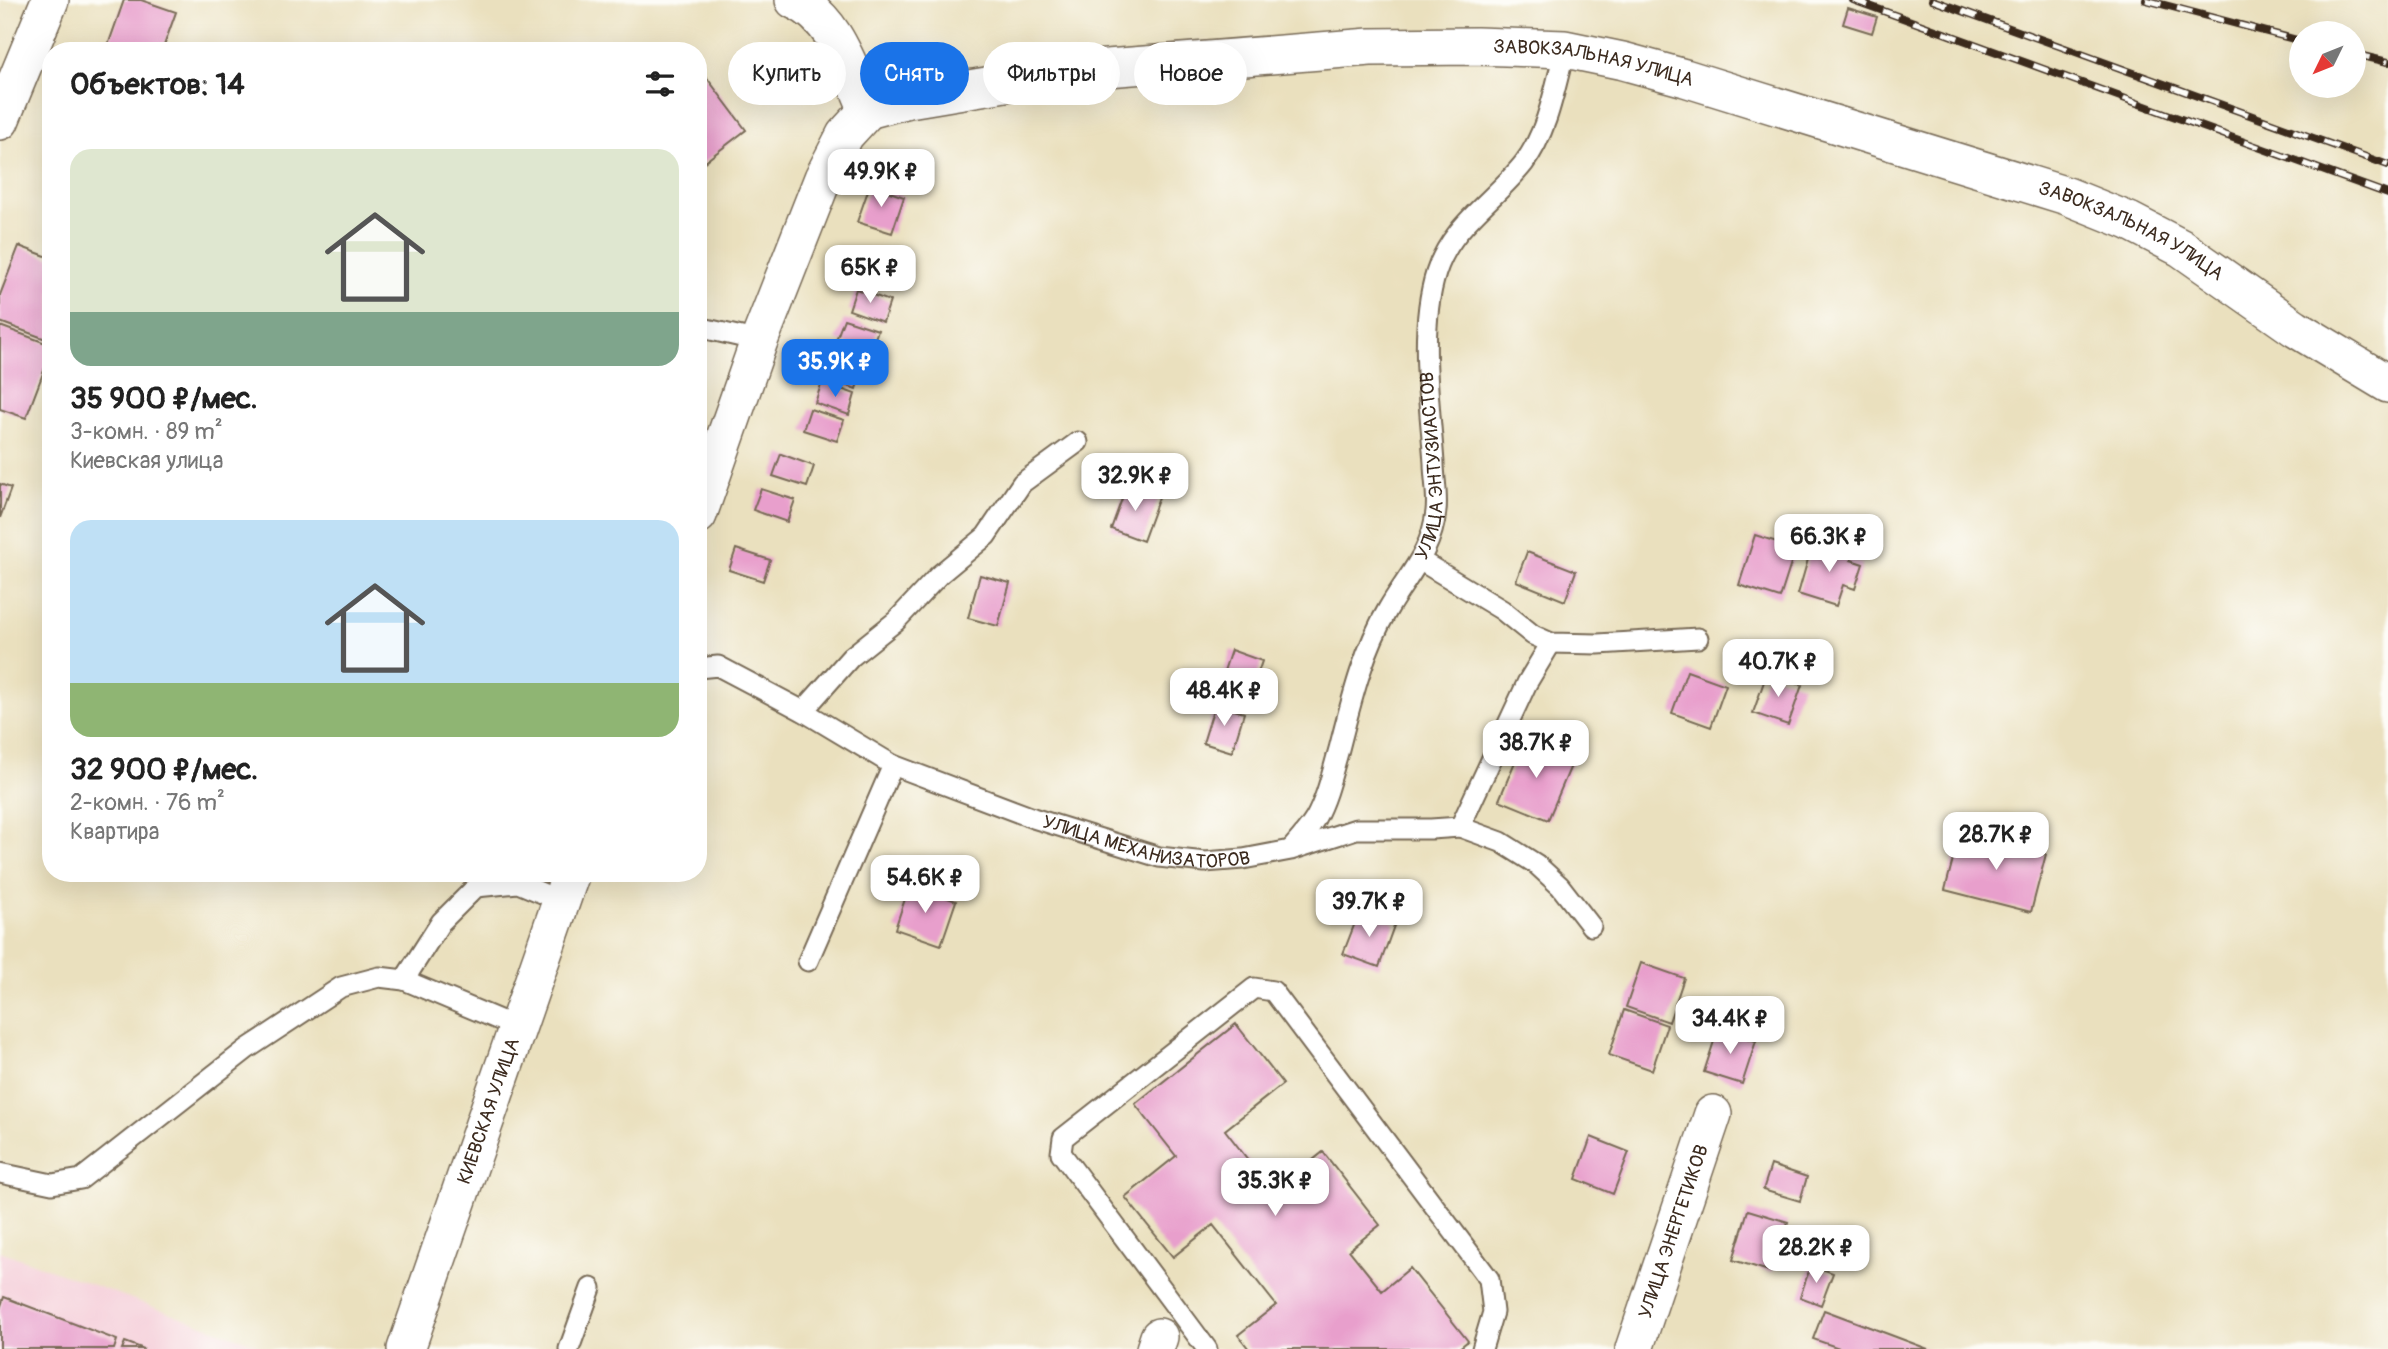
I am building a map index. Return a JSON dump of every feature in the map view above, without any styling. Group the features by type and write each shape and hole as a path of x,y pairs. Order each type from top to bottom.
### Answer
{"street":[{"path":"0,121 50,0"},
{"path":"707,489 759,341 823,178 845,135 868,110 830,28 804,4 794,0"},
{"name":"ЗАВОКЗАЛЬНАЯ УЛИЦА","path":"868,110 909,99 1082,70 1245,55 1370,47 1565,49 1685,78 2067,196 2129,221 2181,248 2295,328 2388,384"},
{"name":"КИЕВСКАЯ УЛИЦА","path":"407,1349 566,887"},
{"name":"УЛИЦА ЭНЕРГЕТИКОВ","path":"1634,1349 1713,1114"}],"lane":[{"name":"УЛИЦА ЭНТУЗИАСТОВ","path":"1291,850 1314,820 1327,792 1373,640 1388,609 1421,561 1436,510 1427,350 1429,306 1436,273 1448,245 1467,219 1525,162 1540,135 1549,110 1565,49"},
{"path":"707,329 759,341"},
{"path":"803,710 851,657 896,621 939,575 986,536 1022,484 1078,442"},
{"path":"1421,561 1502,610 1533,635 1551,643 1598,644 1698,638"},
{"path":"1460,827 1527,683 1551,643"},
{"name":"УЛИЦА МЕХАНИЗАТОРОВ","path":"707,667 718,666 803,710 893,765 1033,818 1159,857 1205,862 1243,859 1291,850 1356,829 1460,827 1501,842 1536,864 1560,886 1591,926"},
{"path":"808,961 893,765"},
{"path":"404,980 441,922 476,887 518,883 566,887"},
{"path":"0,1173 52,1184 81,1179 247,1049 341,986 379,977 404,980 516,1027"},
{"path":"1207,1349 1165,1333 1061,1153 1063,1138 1254,988 1273,991 1489,1279 1493,1312 1482,1349"},
{"path":"569,1349 591,1287"}],"shaded area":[{"path":"0,1251 269,1349 0,1349"}],"building":[{"path":"124,0 141,0 176,12 165,42 109,42"},
{"path":"1848,8 1877,17 1872,33 1843,24"},
{"path":"707,78 746,130 707,160"},
{"path":"870,185 904,197 892,233 857,222"},
{"path":"19,246 42,255 42,338 0,322 0,295"},
{"path":"856,289 890,301 883,322 849,310"},
{"path":"844,319 878,330 870,352 836,340"},
{"path":"0,326 42,342 42,376 26,418 0,409"},
{"path":"829,355 863,367 856,389 822,377"},
{"path":"822,382 855,394 849,415 815,403"},
{"path":"810,409 844,420 837,441 803,430"},
{"path":"781,454 814,466 807,487 773,476"},
{"path":"0,484 11,488 0,518"},
{"path":"1127,485 1159,497 1143,541 1111,529"},
{"path":"761,489 795,500 787,522 753,510"},
{"path":"1755,535 1796,548 1780,598 1739,585"},
{"path":"1813,542 1853,554 1851,560 1863,564 1855,589 1843,585 1836,606 1798,594"},
{"path":"736,549 770,560 763,581 729,570"},
{"path":"1527,552 1576,571 1565,601 1516,581"},
{"path":"980,575 1010,583 998,626 968,618"},
{"path":"1231,650 1262,661 1250,696 1219,686"},
{"path":"1687,671 1726,685 1711,727 1672,713"},
{"path":"1767,673 1802,685 1788,725 1753,713"},
{"path":"1215,704 1244,713 1232,752 1203,743"},
{"path":"1525,738 1573,761 1548,820 1499,800"},
{"path":"1960,832 2046,854 2031,912 1945,890"},
{"path":"910,884 956,901 941,945 895,929"},
{"path":"1360,910 1395,923 1379,967 1343,954"},
{"path":"1641,963 1684,978 1669,1022 1626,1007"},
{"path":"1624,1010 1667,1025 1652,1070 1609,1055"},
{"path":"1236,1024 1283,1084 1225,1130 1273,1192 1323,1152 1380,1225 1349,1250 1382,1291 1410,1268 1468,1341 1458,1349 1249,1349 1238,1335 1276,1305 1213,1225 1173,1257 1125,1197 1176,1156 1135,1104"},
{"path":"1718,1029 1756,1041 1742,1084 1704,1072"},
{"path":"1591,1137 1629,1152 1613,1194 1576,1179"},
{"path":"1771,1165 1807,1177 1800,1201 1763,1190"},
{"path":"1748,1210 1788,1222 1772,1272 1733,1260"},
{"path":"1811,1265 1833,1273 1821,1305 1800,1297"},
{"path":"4,1297 117,1340 114,1349 0,1349 0,1309"},
{"path":"1824,1310 1928,1349 1842,1349 1813,1339"},
{"path":"125,1342 144,1349 122,1349"}],"railway":[{"path":"1853,0 2388,194"},
{"path":"1932,0 2388,165"},
{"path":"2146,0 2289,38"},
{"path":"2366,57 2388,62"}]}
